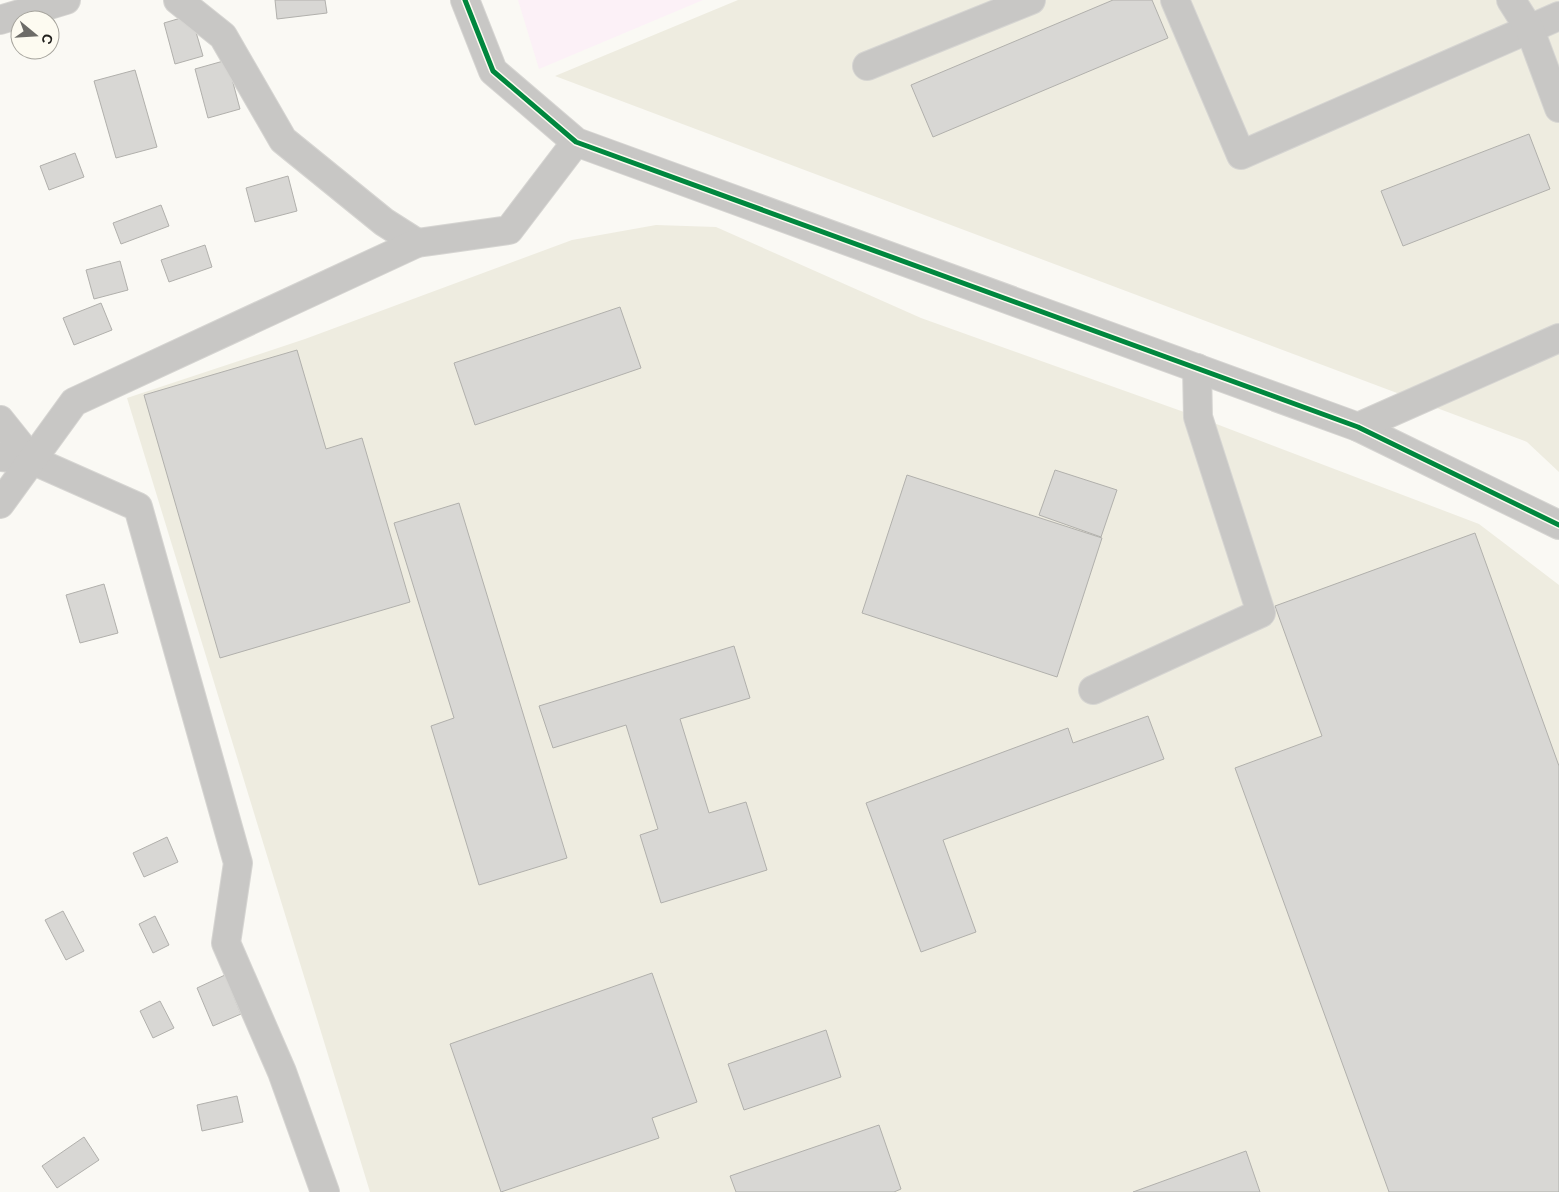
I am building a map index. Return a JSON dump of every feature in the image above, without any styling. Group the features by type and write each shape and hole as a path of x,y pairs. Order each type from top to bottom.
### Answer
{"street":[{"path":"0,20 66,0"},
{"path":"178,0 223,36 283,140 384,222 417,243"},
{"path":"465,0 493,71 576,142 1358,427 1559,525"},
{"path":"867,66 1031,0"},
{"path":"1175,0 1241,155 1559,16"},
{"path":"1511,0 1530,30 1559,108"},
{"path":"0,504 74,402 417,243 509,230 576,142"},
{"path":"1358,427 1559,338"},
{"path":"1093,690 1261,613 1198,416 1197,368"},
{"path":"0,420 32,460"},
{"path":"0,457 32,460 138,507 238,863 226,943 282,1072 325,1192"}],"shaded area":[{"path":"518,0 703,0 539,69"},
{"path":"738,0 1559,0 1559,472 1527,442 555,76"},
{"path":"656,225 716,227 921,318 1198,417 1479,524 1559,585 1559,1192 370,1192 127,398 305,339 572,240"}],"building":[{"path":"275,0 325,0 327,13 277,19"},
{"path":"1113,0 1152,0 1168,38 933,137 911,85"},
{"path":"191,15 203,56 175,64 164,23"},
{"path":"227,60 240,109 208,118 195,69"},
{"path":"135,70 157,147 116,158 94,81"},
{"path":"1529,134 1550,189 1403,246 1381,191"},
{"path":"75,153 84,177 49,190 40,166"},
{"path":"288,176 297,211 255,222 246,188"},
{"path":"161,205 169,226 121,244 113,223"},
{"path":"205,245 212,267 169,282 161,260"},
{"path":"120,261 128,290 94,299 86,270"},
{"path":"101,303 112,330 74,345 63,318"},
{"path":"620,307 641,368 475,425 454,363"},
{"path":"297,350 326,449 362,438 410,602 220,658 144,395"},
{"path":"1055,470 1117,490 1101,537 1039,515"},
{"path":"907,475 1102,538 1057,677 862,613"},
{"path":"459,503 567,858 479,885 431,726 454,718 394,523"},
{"path":"1475,533 1559,766 1559,1192 1389,1192 1235,768 1322,736 1275,606"},
{"path":"104,584 118,633 80,643 66,595"},
{"path":"734,646 750,698 680,719 709,813 746,802 767,870 661,903 640,835 658,829 626,725 553,748 539,706"},
{"path":"1148,716 1164,759 943,840 976,932 921,952 866,803 1068,728 1073,743"},
{"path":"167,837 178,862 144,877 133,853"},
{"path":"63,911 84,951 66,960 45,920"},
{"path":"155,916 169,945 153,953 139,924"},
{"path":"652,973 697,1102 652,1118 659,1138 501,1192 450,1044"},
{"path":"225,975 241,1014 213,1026 197,988"},
{"path":"160,1001 174,1028 153,1038 140,1011"},
{"path":"826,1030 841,1077 744,1110 728,1064"},
{"path":"237,1096 243,1122 202,1131 197,1105"},
{"path":"879,1125 901,1189 894,1192 736,1192 730,1176"},
{"path":"84,1137 99,1160 57,1188 42,1166"},
{"path":"1246,1151 1260,1192 1133,1192"}],"cycle path":[{"path":"465,0 493,71 576,142 1358,427 1559,525"}]}
